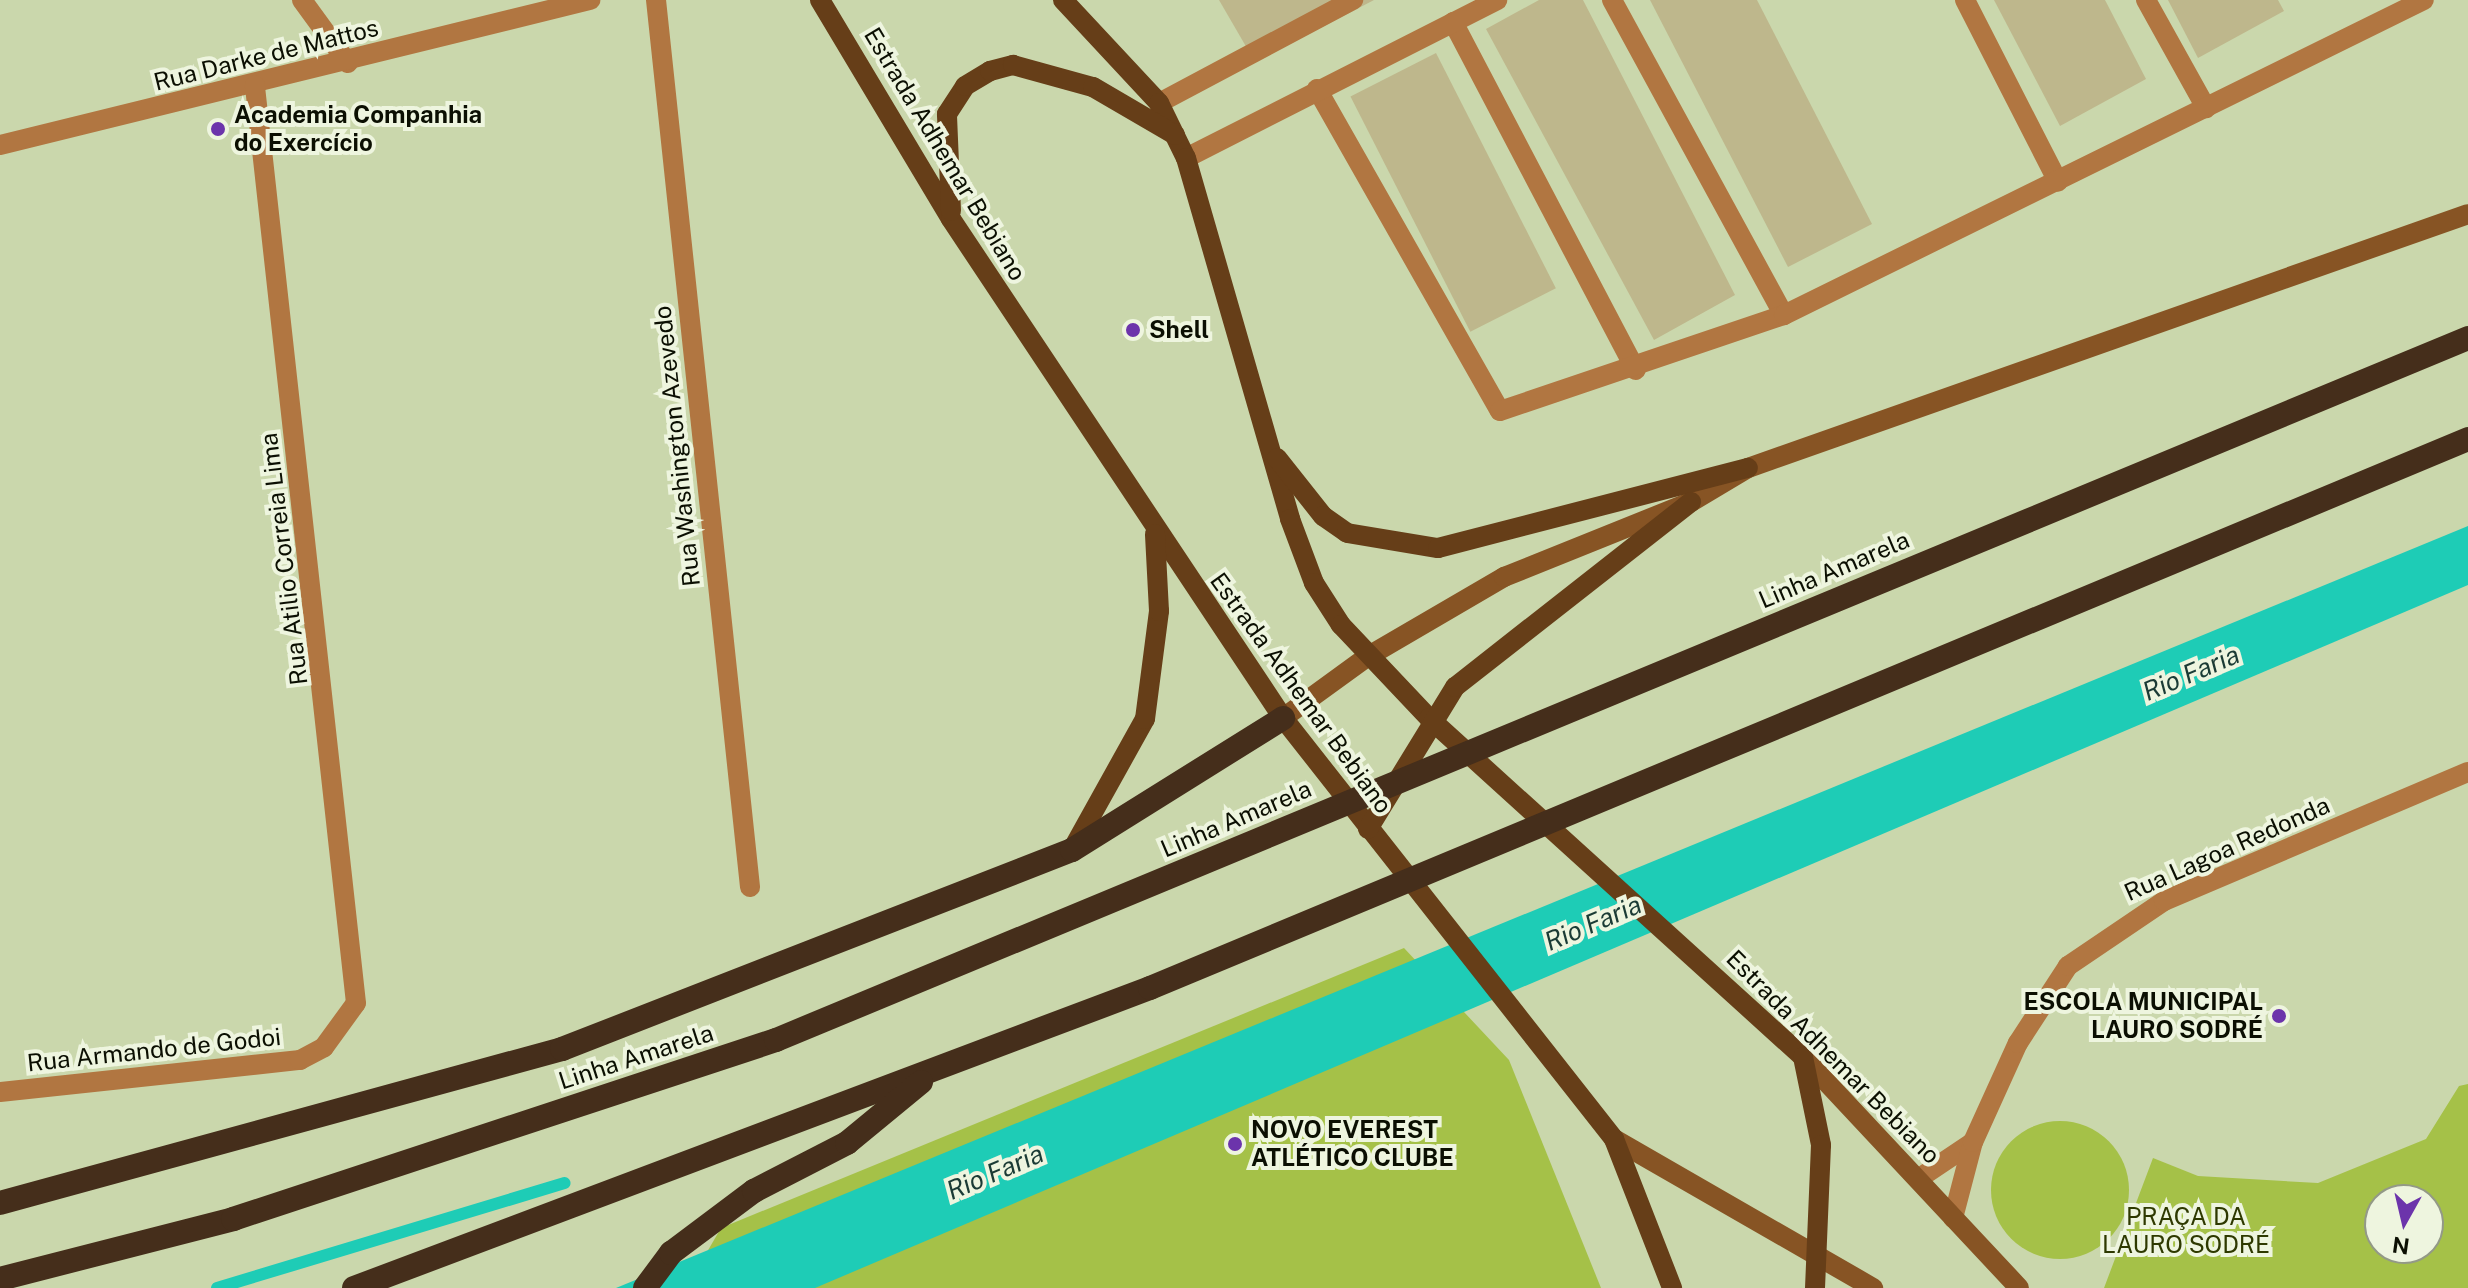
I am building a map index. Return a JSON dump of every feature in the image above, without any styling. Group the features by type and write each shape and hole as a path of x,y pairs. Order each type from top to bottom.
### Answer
{"highway":[{"name":"Linha Amarela","path":"0,1279 233,1219 776,1040 2468,338"},
{"path":"354,1288 1150,988 2468,439"},
{"path":"0,1203 562,1049 1072,850 1283,718"},
{"path":"645,1288 671,1253 754,1191 847,1143 938,1068"}],"main road":[{"name":"Estrada Adhemar Bebiano","path":"820,0 951,219 1155,534 1283,718 1614,1139 1873,1288"},
{"name":"Estrada Adhemar Bebiano","path":"1063,0 1159,103 1186,158 1314,583 1367,657 1429,718 1588,857 1803,1057 2019,1288"},
{"path":"951,219 947,114 965,86 990,71 1013,65 1093,87 1175,135"},
{"path":"1272,450 1323,516 1347,533 1438,548 1748,468 2468,214"},
{"path":"1368,829 1429,718 1481,661 1691,502 1748,468"},
{"path":"1283,718 1367,657 1504,577 1691,502"},
{"path":"1072,850 1145,719 1159,611 1155,534"},
{"path":"1803,1057 1821,1145 1815,1288"},
{"path":"1614,1139 1672,1288"}],"street":[{"path":"302,0 348,63"},
{"name":"Rua Darke de Mattos","path":"0,145 255,86 590,0"},
{"name":"Rua Washington Azevedo","path":"656,0 750,887"},
{"path":"1159,103 1353,0"},
{"path":"1186,158 1497,0"},
{"path":"1612,0 1784,315"},
{"path":"1965,0 2058,182"},
{"path":"2146,0 2206,108"},
{"path":"1317,89 1500,411 1636,370 1784,315 2424,0"},
{"path":"1453,22 1636,370"},
{"name":"Rua Atilio Correia Lima","path":"255,86 360,985 347,1023"},
{"name":"Rua Lagoa Redonda","path":"1953,1218 1973,1142 2038,1003 2068,966 2109,933 2164,901 2468,772"},
{"name":"Rua Armando de Godoi","path":"0,1092 263,1069 300,1060 347,1023"},
{"path":"1918,1179 1973,1142"}],"green space":[{"name":"NOVO EVEREST ATLÉTICO CLUBE","path":"1404,948 1509,1060 1601,1288 686,1288 721,1228"},
{"name":"PRAÇA DA LAURO SODRÉ","path":"2468,1084 2468,1288 2104,1288 2153,1158 2198,1176 2318,1183 2426,1139 2459,1086"},
{"path":"2060,1121 2087,1126 2109,1141 2124,1163 2129,1190 2124,1217 2109,1239 2087,1254 2060,1259 2033,1254 2011,1239 1996,1217 1991,1190 1996,1163 2011,1141 2033,1126"}],"water":[{"name":"Rio Faria","path":"2468,526 2468,585 815,1288 616,1288"}],"building":[{"path":"1219,0 1374,0 1255,62"},
{"path":"1539,0 1583,0 1735,295 1654,340 1486,29"},
{"path":"1650,0 1757,0 1872,224 1788,267"},
{"path":"1994,0 2105,0 2146,79 2060,126"},
{"path":"2168,0 2278,0 2284,11 2198,58"},
{"path":"1436,53 1556,288 1470,332 1350,97"}],"waterway":[{"path":"217,1288 564,1183"}],"place":[{"name":"Academia Companhia do Exercício","path":"218,129"},
{"name":"Shell","path":"1133,330"},
{"name":"ESCOLA MUNICIPAL LAURO SODRÉ","path":"2279,1016"},
{"name":"NOVO EVEREST ATLÉTICO CLUBE","path":"1235,1144"}]}
